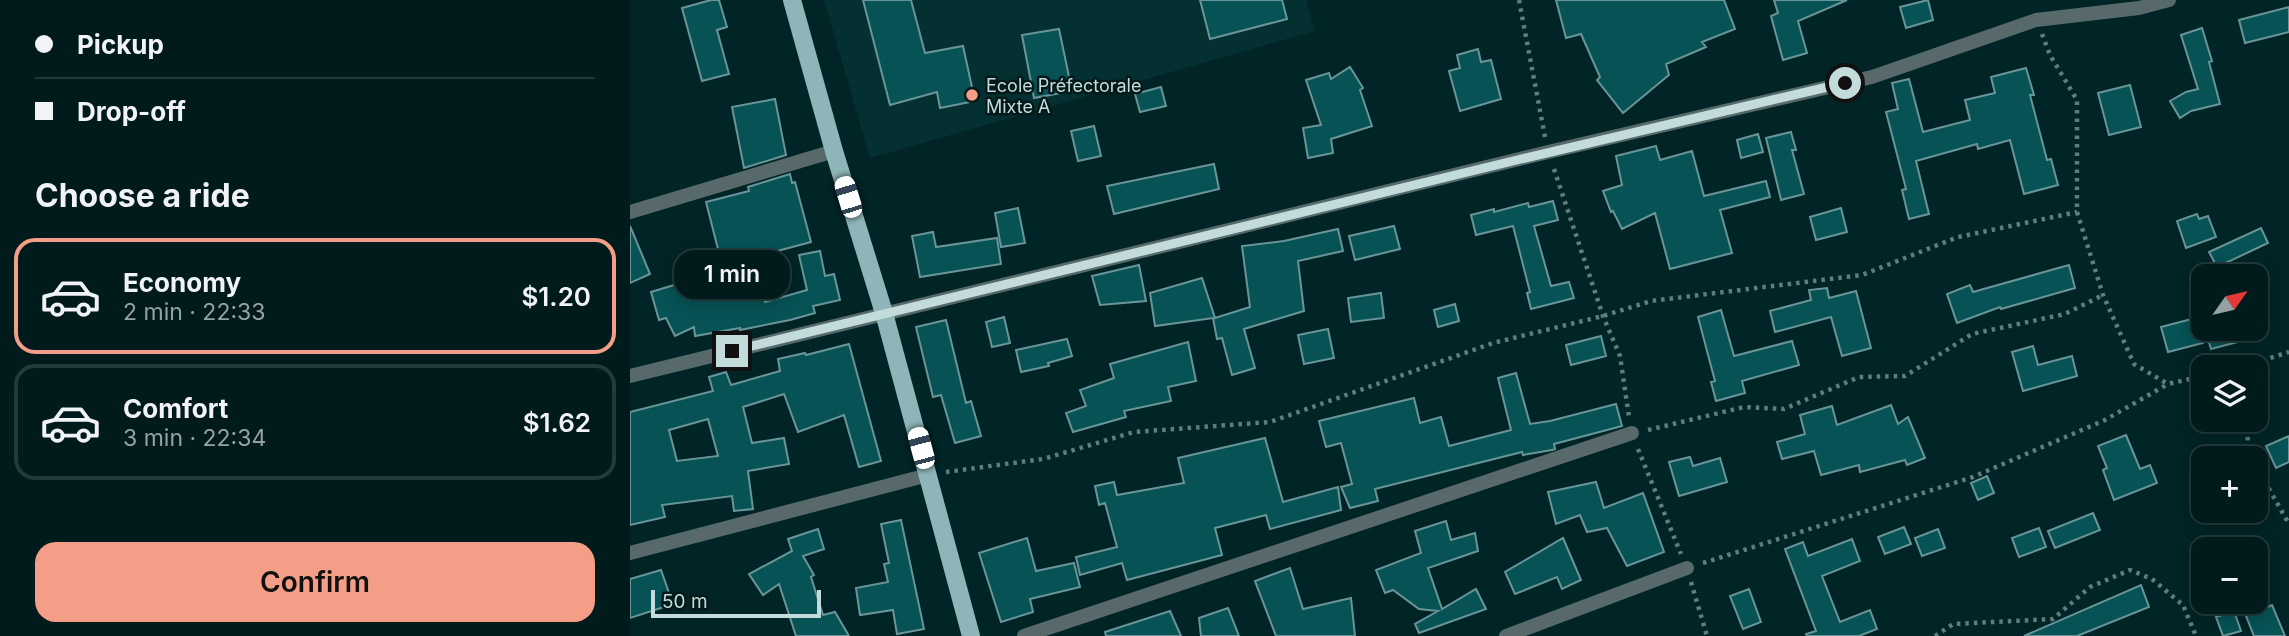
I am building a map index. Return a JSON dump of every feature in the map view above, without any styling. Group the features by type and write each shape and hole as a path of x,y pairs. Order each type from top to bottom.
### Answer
{"main road":[{"path":"792,0 834,151 884,313 971,636"}],"street":[{"path":"630,376 1548,152 1872,77 2036,20 2139,8 2169,0"},
{"path":"630,212 834,151"},
{"path":"1024,636 1632,433"},
{"path":"630,552 928,475"},
{"path":"1506,636 1687,568"}],"path":[{"path":"1519,0 1548,152 1603,316 1620,356 1632,433 1687,568 1707,636"},
{"path":"2036,20 2050,55 2077,100 2077,212 2103,295 2134,364 2168,384"},
{"path":"928,475 1043,458 1134,432 1270,422 1493,343 1603,316 1651,301 1862,275 1958,237 2077,212"},
{"path":"1632,433 1744,407 1784,409 1859,377 1905,376 1972,334 2065,314 2103,295"},
{"path":"2268,359 2289,352"},
{"path":"1687,568 1973,477 2105,421 2168,384 2191,379"},
{"path":"2268,487 2289,524"},
{"path":"1935,636 1953,624 2053,619 2090,587 2130,570 2152,579 2183,605 2196,636"}],"shaded area":[{"name":"Ecole Préfectorale Mixte A","path":"824,0 1306,0 1315,31 870,158"}],"building":[{"path":"719,0 727,27 717,30 729,74 702,81 682,8"},
{"path":"863,0 911,0 925,53 963,46 975,101 940,108 937,92 890,105"},
{"path":"1200,0 1282,0 1287,19 1210,39"},
{"path":"1556,0 1724,0 1735,29 1702,42 1706,47 1666,64 1669,75 1623,113 1597,80 1600,77 1581,34 1566,38"},
{"path":"1774,0 1847,0 1798,21 1807,53 1783,60 1771,16 1778,13"},
{"path":"1928,0 1933,20 1906,28 1900,7"},
{"path":"2289,7 2289,32 2245,43 2239,20"},
{"path":"2202,28 2212,61 2209,62 2220,104 2191,111 2180,118 2170,101 2198,89 2181,35"},
{"path":"1059,29 1072,91 1034,98 1022,35"},
{"path":"1478,49 1481,62 1491,60 1501,99 1460,111 1449,71 1460,68 1457,55"},
{"path":"1350,67 1363,88 1360,90 1372,126 1331,139 1333,153 1308,158 1303,128 1321,125 1306,80 1329,73 1331,79"},
{"path":"2026,68 2034,95 2030,95 2047,160 2051,159 2058,185 2024,194 2010,140 1978,149 1977,144 1916,161 1929,214 1909,219 1902,190 1906,189 1886,112 1898,109 1892,83 1909,79 1923,132 1970,120 1965,100 1995,93 1991,77"},
{"path":"2130,85 2141,127 2109,135 2098,93"},
{"path":"1161,87 1166,106 1140,112 1135,94"},
{"path":"775,99 786,155 744,168 732,107"},
{"path":"1094,126 1101,156 1078,161 1071,131"},
{"path":"1791,132 1796,150 1792,150 1804,194 1781,200 1766,138"},
{"path":"1758,134 1763,152 1741,158 1737,140"},
{"path":"1656,146 1660,160 1692,151 1704,196 1766,181 1770,197 1720,210 1732,253 1670,269 1655,213 1622,229 1613,211 1611,212 1603,191 1622,185 1616,156"},
{"path":"1214,164 1219,189 1114,214 1107,186"},
{"path":"790,174 792,183 795,182 811,242 755,257 765,302 807,290 799,255 820,251 825,276 834,274 840,300 813,306 815,313 790,320 695,336 694,327 675,336 666,318 659,320 651,292 697,278 691,256 718,249 706,202 749,191 748,187"},
{"path":"1553,201 1558,220 1534,226 1551,286 1569,282 1574,298 1531,309 1527,293 1530,292 1513,226 1476,235 1471,215 1528,203 1529,207"},
{"path":"1018,208 1025,243 1001,247 995,213"},
{"path":"1841,208 1847,232 1816,240 1810,217"},
{"path":"2197,214 2199,219 2208,216 2216,237 2186,248 2177,221"},
{"path":"630,226 650,274 630,283"},
{"path":"1394,226 1400,249 1355,260 1349,236"},
{"path":"2261,228 2268,243 2223,264 2215,264 2209,252"},
{"path":"1338,229 1343,251 1298,261 1304,311 1244,329 1255,368 1232,375 1222,338 1217,339 1213,318 1155,326 1150,293 1202,278 1215,318 1250,307 1242,246 1284,241"},
{"path":"933,232 936,247 997,238 1001,264 920,277 912,236"},
{"path":"1139,265 1146,301 1100,305 1092,276"},
{"path":"2069,265 2075,288 2001,309 2000,307 1957,323 1947,294 1970,285 1973,292"},
{"path":"1827,288 1829,298 1856,291 1871,348 1842,356 1831,317 1775,332 1770,311 1811,300 1809,290"},
{"path":"1381,293 1384,318 1351,322 1348,298"},
{"path":"1455,304 1459,321 1438,327 1434,310"},
{"path":"1721,310 1734,356 1792,341 1799,365 1742,381 1745,393 1716,401 1711,382 1715,381 1698,317"},
{"path":"1004,317 1010,343 992,347 986,322"},
{"path":"2191,319 2191,341 2203,343 2168,352 2161,327"},
{"path":"946,320 966,403 971,401 981,436 955,443 941,395 933,397 916,327"},
{"path":"1328,329 1334,358 1304,364 1298,335"},
{"path":"1601,336 1606,356 1571,365 1566,345"},
{"path":"1067,339 1072,356 1048,363 1049,366 1021,372 1016,350"},
{"path":"2209,341 2241,341 2211,349"},
{"path":"1188,342 1196,381 1168,387 1171,401 1124,411 1126,417 1073,432 1066,413 1086,406 1080,390 1114,378 1110,364"},
{"path":"849,344 881,461 859,467 844,415 798,432 784,394 743,407 752,443 784,438 789,464 748,471 753,509 734,511 732,496 662,505 665,517 630,525 630,412 713,391 709,377 726,372 731,385 780,371 778,359 805,353 806,355","holes":["708,419 718,456 677,461 669,430"]},
{"path":"2033,346 2038,365 2072,356 2077,376 2023,391 2012,352"},
{"path":"1516,373 1530,424 1616,404 1622,426 1554,444 1555,449 1552,450 1523,455 1522,452 1375,489 1378,501 1350,508 1341,487 1352,484 1341,443 1326,447 1319,421 1414,398 1420,423 1441,417 1449,446 1511,430 1498,378"},
{"path":"1891,405 1898,424 1908,417 1925,458 1907,465 1905,460 1860,472 1859,465 1821,475 1814,451 1782,459 1777,442 1805,434 1800,415 1832,406 1837,425"},
{"path":"2126,435 2140,469 2150,465 2157,483 2114,500 2103,470 2107,468 2098,446"},
{"path":"2289,436 2289,462 2276,468 2266,446"},
{"path":"1265,438 1283,502 1338,487 1341,510 1270,529 1266,515 1215,528 1222,555 1127,580 1122,563 1080,575 1076,557 1117,547 1105,503 1099,505 1095,486 1114,482 1117,495 1184,483 1178,458"},
{"path":"1690,457 1693,466 1720,458 1727,482 1679,496 1669,462"},
{"path":"1987,476 1994,493 1978,500 1971,483"},
{"path":"1596,482 1604,508 1643,493 1664,552 1627,566 1607,528 1587,532 1580,515 1556,524 1548,492"},
{"path":"2093,513 2100,530 2055,548 2048,531"},
{"path":"901,520 924,629 897,634 893,610 860,615 856,588 888,582 884,564 889,563 881,524"},
{"path":"1446,521 1451,540 1475,533 1478,551 1428,568 1442,609 1476,589 1486,609 1419,633 1415,624 1438,611 1419,609 1393,590 1385,593 1376,570 1421,553 1415,531"},
{"path":"1904,527 1911,544 1885,554 1878,537"},
{"path":"2039,528 2046,547 2019,557 2012,538"},
{"path":"818,529 824,549 803,556 814,575 811,577 823,615 835,612 849,636 796,636 779,584 763,595 749,574 792,551 788,539"},
{"path":"1938,529 1945,548 1922,556 1915,538"},
{"path":"1027,538 1036,571 1074,563 1080,587 1030,599 1033,612 1001,622 979,553"},
{"path":"1563,538 1581,580 1562,589 1557,577 1515,594 1505,572"},
{"path":"1852,539 1860,561 1822,576 1840,622 1870,610 1877,629 1859,636 1807,636 1806,634 1816,631 1785,549 1803,542 1808,556"},
{"path":"1290,568 1303,609 1351,598 1355,636 1276,636 1255,581"},
{"path":"661,570 673,604 630,618 630,579"},
{"path":"2141,585 2149,607 2077,636 2024,636"},
{"path":"1749,589 1761,622 1743,629 1730,596"},
{"path":"2272,605 2285,636 2254,636 2246,616 2268,614 2268,607"},
{"path":"1228,608 1239,636 1201,636 1199,618"},
{"path":"1170,611 1181,636 1106,636 1105,632"},
{"path":"2235,614 2241,631 2223,636 2216,617"}],"place":[{"name":"Ecole Préfectorale Mixte A","path":"972,95"}],"route":[{"path":"732,351 1845,83"}]}
